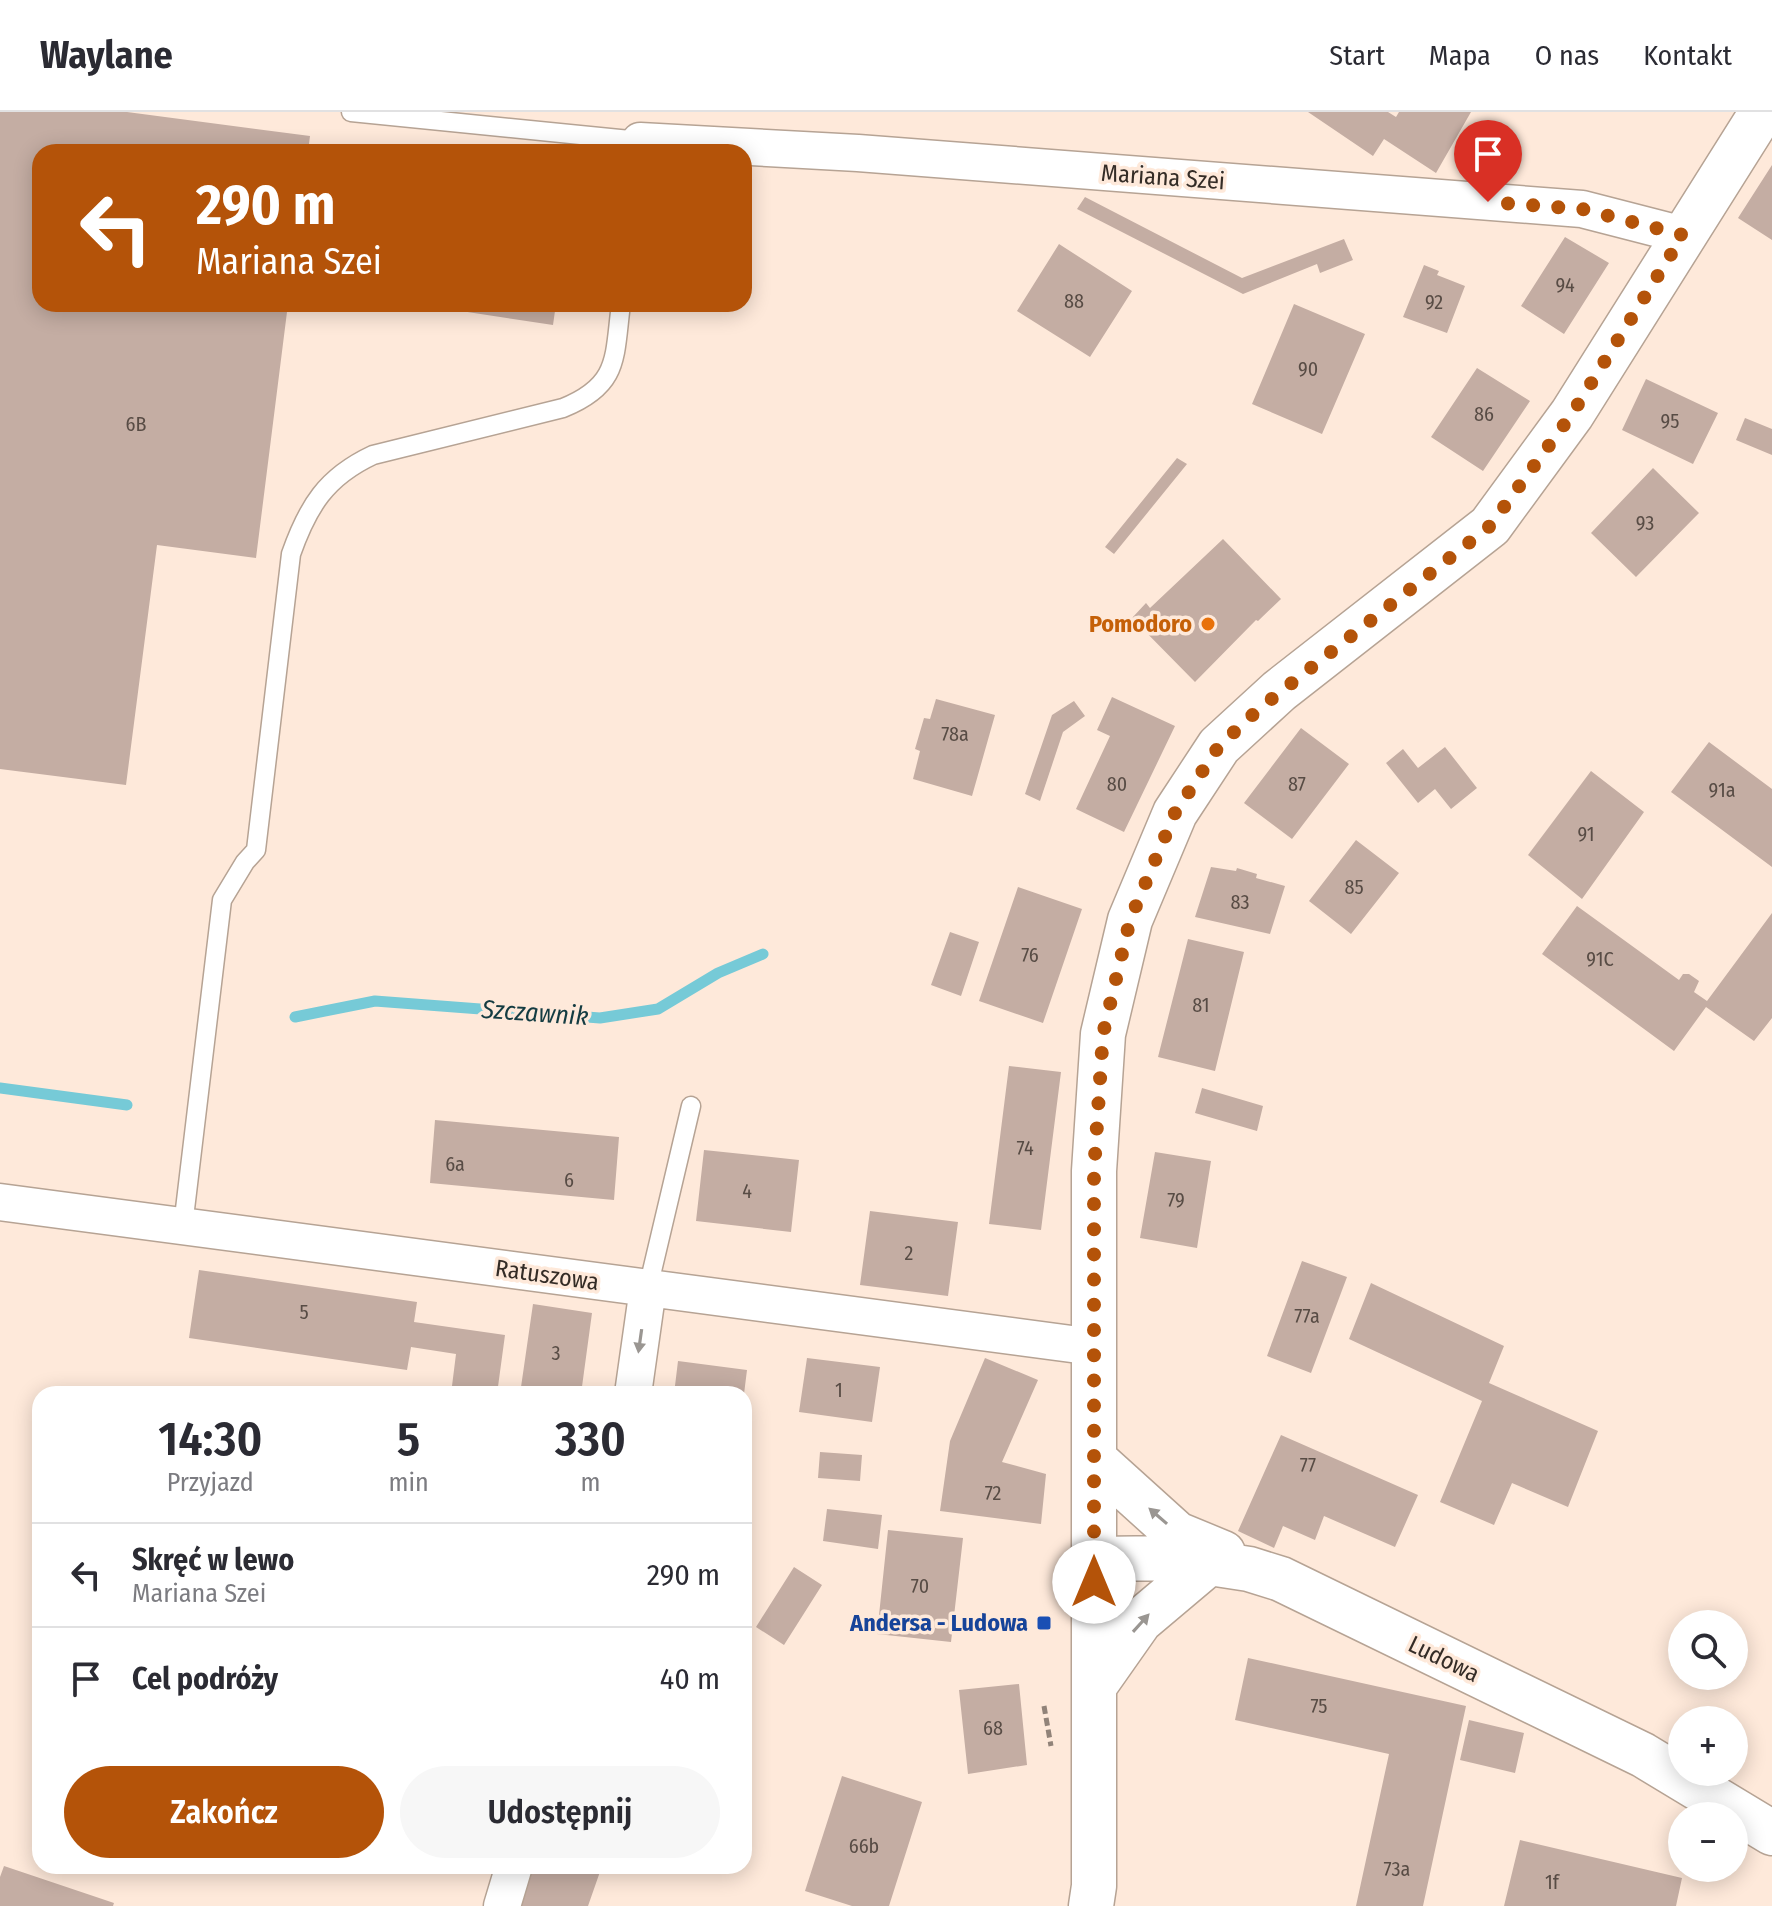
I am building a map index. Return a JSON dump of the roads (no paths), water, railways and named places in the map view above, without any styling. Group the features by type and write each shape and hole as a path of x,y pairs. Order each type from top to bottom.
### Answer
{"street":[{"path":"1091,1906 1094,1886 1095,1685 1094,1171 1103,1034 1130,920 1175,813 1219,746 1259,709 1490,526 1572,414 1762,112"},
{"name":"Mariana Szei","path":"752,150 858,153 1582,209 1683,235"},
{"name":"Ratuszowa","path":"0,1202 1094,1347"},
{"path":"634,1386 648,1288"},
{"path":"1094,1459 1177,1534 1214,1547 1229,1566 1140,1621 1095,1685"},
{"name":"Ludowa","path":"1094,1559 1177,1558 1229,1566 1281,1579 1643,1755 1772,1833"},
{"path":"502,1906 512,1874"}],"lane":[{"path":"351,112 623,144"},
{"path":"183,1226 222,900 256,850 291,554 304,518 327,486 348,467 373,455 563,408 585,399 600,386 613,367 620,312"},
{"path":"648,1288 691,1106"}],"waterway":[{"name":"Szczawnik","path":"295,1017 375,1001 600,1018 658,1009 718,973 763,954"},
{"name":"Szczawnik","path":"0,1088 127,1105"}],"place":[{"name":"Pomodoro","path":"1208,624"},
{"name":"Andersa - Ludowa","path":"1044,1623"}]}
